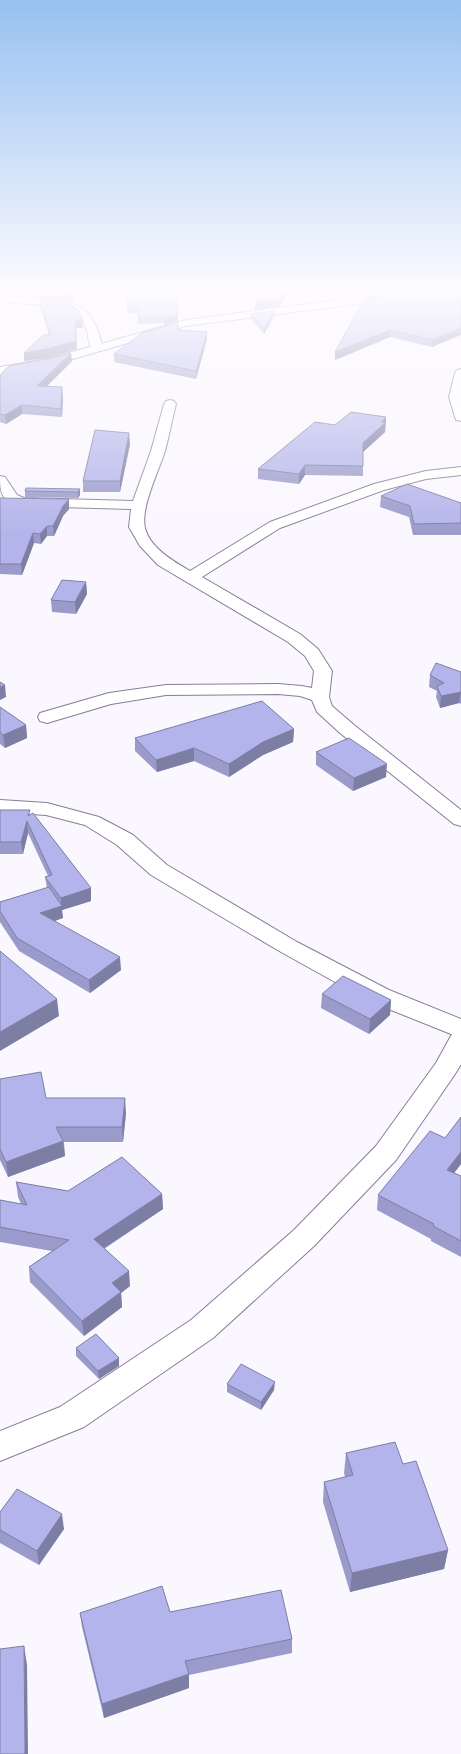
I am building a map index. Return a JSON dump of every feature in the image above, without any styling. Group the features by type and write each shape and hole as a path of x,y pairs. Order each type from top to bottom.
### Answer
{"street":[{"path":"461,373 456,397 461,417"},
{"path":"170,404 158,452 139,505 137,527 145,543 164,562 294,638 312,653 322,671 320,697 324,708 347,729 461,820"},
{"path":"191,577 275,525 379,487 426,475 461,471"},
{"path":"0,480 12,498 22,502 139,505"},
{"path":"47,717 109,698 166,690 278,689 302,691 320,697"},
{"path":"0,806 47,809 92,821 125,840 159,870 289,947 380,996 461,1029"},
{"path":"0,1446 72,1417 202,1328 304,1238 386,1153 446,1068 461,1040"}],"building":[{"path":"51,373 37,386 62,387 61,409 22,405 5,415 0,414 1,374"},
{"path":"351,412 386,417 382,422 386,422 363,443 363,466 305,465 299,474 258,469 315,422 335,425"},
{"path":"95,430 129,433 120,481 83,481"},
{"path":"407,484 461,503 461,523 414,524 410,506 381,496"},
{"path":"26,488 80,489 78,492 25,491"},
{"path":"0,498 69,499 63,506 53,526 47,526 40,534 33,533 21,564 0,564"},
{"path":"62,580 86,582 75,602 51,600"},
{"path":"436,663 461,672 461,692 441,696 437,686 444,683 430,675"},
{"path":"0,682 5,685 0,687"},
{"path":"262,701 294,729 263,742 229,764 194,748 156,760 135,738"},
{"path":"0,707 26,725 3,735 0,732"},
{"path":"349,738 387,764 354,778 316,752"},
{"path":"0,810 30,810 28,816 33,813 91,888 61,898 45,877 52,875 27,821 21,842 0,842"},
{"path":"49,887 62,906 40,913 120,957 89,980 17,938 0,911 0,902"},
{"path":"0,951 57,999 0,1032"},
{"path":"343,976 391,1000 370,1019 322,994"},
{"path":"41,1072 46,1098 125,1098 122,1127 56,1127 63,1141 6,1162 0,1149 0,1079"},
{"path":"461,1117 461,1152 447,1170 461,1176 461,1241 433,1226 434,1224 378,1195 430,1131 445,1138"},
{"path":"122,1157 162,1194 94,1239 129,1271 112,1283 121,1292 82,1321 29,1267 69,1240 0,1227 0,1200 27,1205 16,1182 68,1191"},
{"path":"96,1334 119,1358 98,1371 76,1348"},
{"path":"241,1364 275,1382 261,1402 227,1384"},
{"path":"395,1442 403,1464 416,1461 448,1550 352,1573 324,1482 353,1475 346,1453"},
{"path":"17,1489 62,1514 37,1551 0,1530 0,1512"},
{"path":"162,1586 170,1612 281,1590 292,1639 185,1661 189,1674 102,1704 80,1613"},
{"path":"24,1646 25,1754 0,1754 0,1649"}]}
